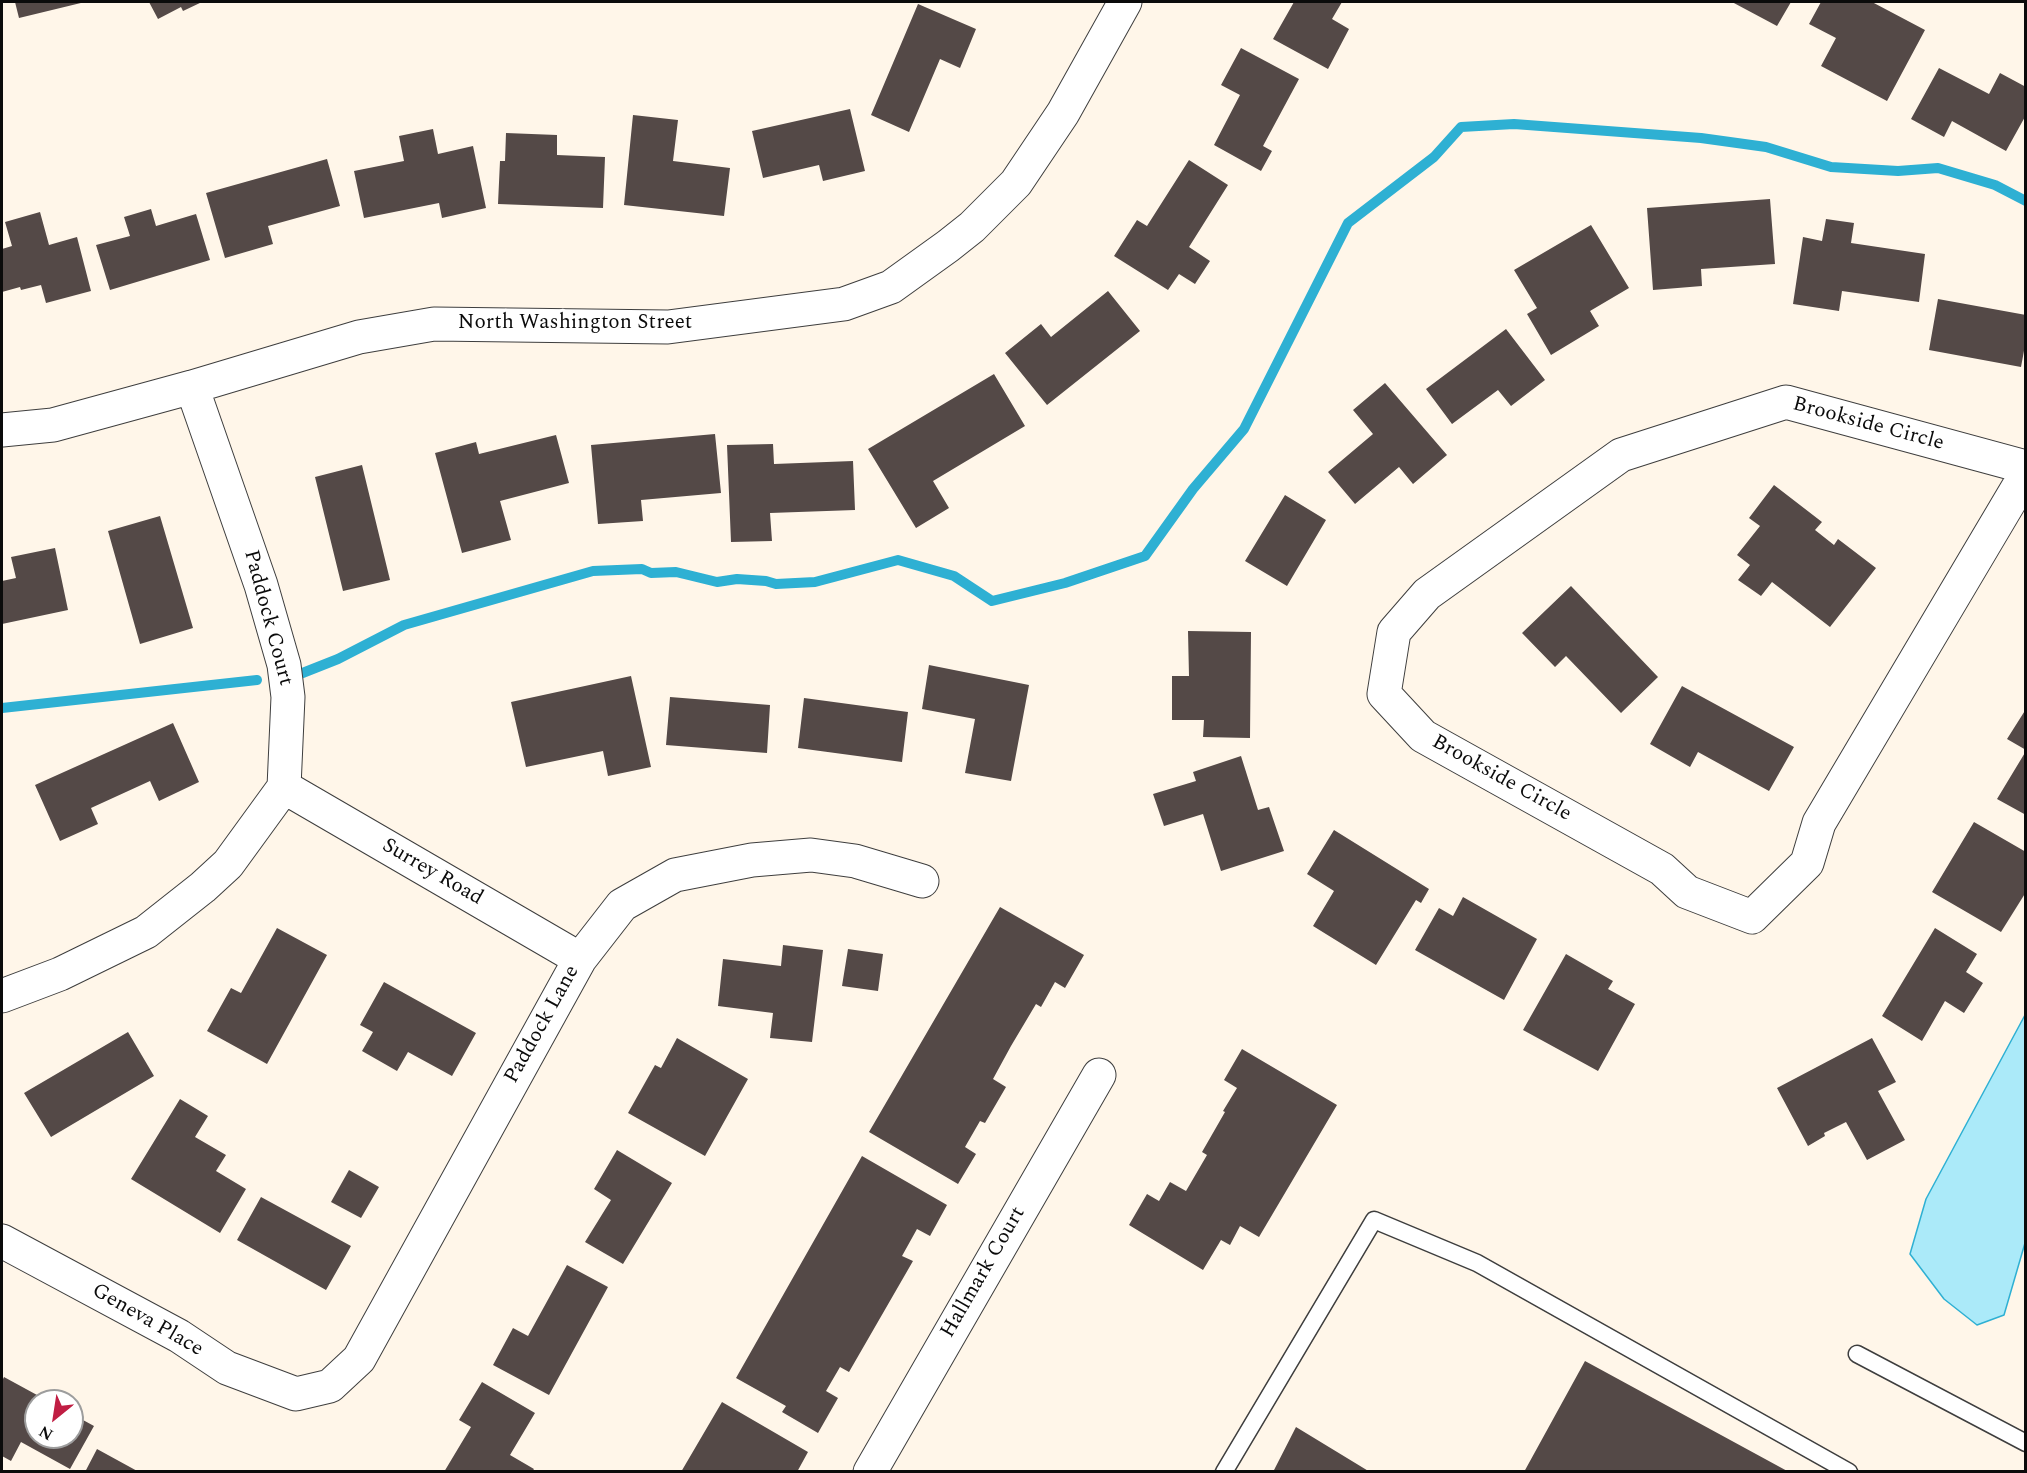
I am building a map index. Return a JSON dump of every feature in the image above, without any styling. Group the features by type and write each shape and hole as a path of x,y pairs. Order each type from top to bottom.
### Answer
{"street":[{"name":"North Washington Street","path":"2,430 53,425 192,387 358,337 434,324 668,327 844,304 891,286 948,246 972,227 1016,183 1064,113 1125,2"},
{"name":"Paddock Court","path":"192,387 261,585 284,665 288,697 284,787"},
{"name":"Brookside Circle","path":"2025,467 1786,402 1621,455 1428,594 1394,632 1384,694 1423,736 1662,869 1688,892 1752,917 1807,863 1819,823 2025,474"},
{"name":"Surrey Road","path":"284,787 580,959"},
{"path":"2,996 60,974 146,932 228,864 284,787"},
{"name":"Paddock Lane","path":"296,1394 330,1386 359,1359 580,959 622,905 675,875 752,860 811,855 855,861 922,881"},
{"name":"Hallmark Court","path":"870,1472 1099,1075"},
{"name":"Geneva Place","path":"2,1241 179,1336 227,1368 296,1394"}],"lane":[{"path":"1224,1472 1374,1220 1477,1263 1849,1472"},
{"path":"1857,1354 2025,1443"}],"water":[{"path":"2025,1015 2025,1243 2004,1315 1977,1325 1944,1299 1910,1254 1926,1199"}],"building":[{"path":"15,2 85,2 19,18"},
{"path":"149,2 202,2 183,11 181,7 158,19"},
{"path":"1294,2 1342,2 1332,19 1349,29 1328,69 1273,39"},
{"path":"1732,2 1791,2 1777,26"},
{"path":"1821,2 1872,2 1925,30 1887,101 1821,66 1836,38 1809,24"},
{"path":"918,4 976,29 960,68 940,59 909,132 871,115"},
{"path":"1241,48 1299,79 1263,146 1272,151 1261,171 1214,145 1240,95 1221,85"},
{"path":"1939,68 1989,94 2000,73 2026,87 2026,115 2006,151 1952,121 1944,137 1911,119"},
{"path":"850,109 865,171 823,181 819,165 763,178 752,131"},
{"path":"633,115 678,120 673,161 730,168 724,216 624,205"},
{"path":"433,129 438,154 473,146 486,208 442,218 439,203 364,218 354,171 404,161 399,136"},
{"path":"506,133 557,135 557,155 605,157 603,208 498,204 500,161 505,161"},
{"path":"327,159 340,206 268,226 273,244 225,258 206,193"},
{"path":"1189,160 1228,185 1189,247 1210,261 1195,284 1179,274 1168,290 1114,256 1137,220 1147,226"},
{"path":"1770,199 1775,264 1701,269 1702,286 1653,290 1647,208"},
{"path":"151,209 156,226 196,214 210,260 110,290 96,245 130,236 124,217"},
{"path":"40,212 49,245 77,237 91,291 46,303 41,285 2,292 2,249 12,246 5,222"},
{"path":"1826,219 1854,223 1851,243 1925,254 1919,302 1842,291 1839,311 1793,304 1803,237 1822,241"},
{"path":"1591,225 1629,288 1590,311 1599,326 1551,355 1527,314 1537,308 1514,270"},
{"path":"1108,291 1140,331 1047,405 1005,353 1041,324 1051,337"},
{"path":"1938,299 2026,315 2026,340 2021,367 1929,350"},
{"path":"1506,329 1545,380 1511,406 1498,390 1452,424 1426,389"},
{"path":"994,374 1025,426 933,481 949,508 916,528 868,449"},
{"path":"1385,383 1447,455 1413,484 1399,467 1355,504 1328,472 1373,434 1353,410"},
{"path":"715,434 721,493 641,500 643,521 598,524 591,445"},
{"path":"556,435 569,483 500,501 511,540 462,553 435,453 476,442 479,454"},
{"path":"773,444 774,464 853,461 855,510 770,513 772,541 731,542 727,445"},
{"path":"362,465 390,580 343,591 315,477"},
{"path":"1774,485 1822,522 1815,530 1834,545 1838,539 1876,568 1830,627 1772,582 1761,596 1738,580 1750,565 1737,555 1760,526 1749,518"},
{"path":"1285,495 1326,520 1287,586 1245,561"},
{"path":"160,516 193,628 140,644 108,531"},
{"path":"55,548 68,610 2,624 2,581 16,578 11,557"},
{"path":"1571,586 1658,677 1621,713 1566,656 1555,667 1522,633"},
{"path":"1188,631 1251,632 1250,738 1203,737 1204,720 1172,720 1172,676 1189,676"},
{"path":"929,665 1029,685 1011,781 965,773 975,719 922,709"},
{"path":"631,676 651,767 608,776 603,751 526,767 511,702"},
{"path":"1682,686 1794,747 1769,791 1698,752 1690,767 1650,744"},
{"path":"670,697 770,705 767,753 666,745"},
{"path":"804,698 908,712 902,762 798,748"},
{"path":"2026,709 2026,750 2007,739"},
{"path":"173,723 199,782 159,801 150,781 91,808 98,824 60,841 35,785"},
{"path":"2026,751 2026,815 1997,799"},
{"path":"1241,756 1258,810 1269,807 1284,851 1221,871 1203,814 1164,826 1153,794 1196,781 1193,772"},
{"path":"1974,822 2026,852 2026,892 2001,932 1932,892"},
{"path":"1334,830 1429,889 1421,903 1416,900 1376,965 1313,926 1334,891 1307,874"},
{"path":"1463,897 1537,939 1504,1000 1415,950 1439,908 1453,916"},
{"path":"1000,907 1084,955 1065,988 1055,982 1041,1007 1036,1004 1011,1046 993,1079 1006,1087 985,1123 980,1121 965,1147 976,1154 958,1184 869,1132"},
{"path":"277,928 327,955 267,1064 207,1031 231,988 241,993"},
{"path":"1935,928 1977,954 1966,972 1983,983 1964,1013 1945,1001 1922,1041 1882,1016"},
{"path":"783,945 823,950 812,1042 770,1038 773,1013 718,1006 723,959 781,966"},
{"path":"848,949 883,954 878,991 842,986"},
{"path":"1566,954 1613,981 1608,989 1635,1004 1598,1071 1523,1030"},
{"path":"384,982 476,1033 452,1076 408,1052 397,1071 362,1051 373,1032 360,1025"},
{"path":"128,1032 154,1076 51,1137 24,1093"},
{"path":"677,1038 748,1079 705,1156 628,1113 655,1065 661,1068"},
{"path":"1872,1038 1896,1082 1878,1091 1905,1140 1867,1160 1846,1122 1824,1133 1825,1136 1808,1146 1777,1088"},
{"path":"1242,1049 1337,1105 1259,1237 1240,1226 1230,1245 1221,1240 1203,1270 1129,1225 1147,1194 1159,1201 1170,1182 1186,1191 1207,1155 1202,1152 1237,1088 1224,1080"},
{"path":"180,1099 208,1116 195,1137 226,1155 216,1171 246,1189 220,1233 131,1179"},
{"path":"617,1150 672,1183 623,1264 585,1242 611,1200 594,1189"},
{"path":"862,1156 947,1205 930,1236 917,1229 902,1256 913,1261 849,1372 840,1367 826,1391 838,1398 818,1433 782,1412 786,1406 736,1378"},
{"path":"349,1170 379,1187 361,1218 331,1202"},
{"path":"261,1197 351,1246 326,1290 237,1240"},
{"path":"567,1265 608,1287 549,1395 493,1365 513,1328 528,1336"},
{"path":"1585,1361 1789,1472 1524,1472"},
{"path":"4,1377 26,1389 24,1389 24,1444 21,1442 11,1461 2,1456 2,1381"},
{"path":"482,1382 535,1413 510,1455 534,1469 532,1472 444,1472 471,1427 459,1420"},
{"path":"722,1402 808,1452 797,1472 681,1472"},
{"path":"84,1421 94,1426 84,1444"},
{"path":"1296,1427 1370,1472 1273,1472"},
{"path":"34,1449 81,1449 70,1469"},
{"path":"97,1449 139,1472 85,1472"}],"waterway":[{"path":"295,676 338,659 404,625 593,571 642,569 651,573 676,572 717,582 737,579 776,584 815,582 898,560 954,576 992,601 1065,583 1145,556 1193,489 1244,429 1348,223 1434,157 1461,127 1514,124 1701,138 1766,147 1831,167 1898,171 1938,168 1995,185 2026,201"},
{"path":"2,708 257,680"}]}
